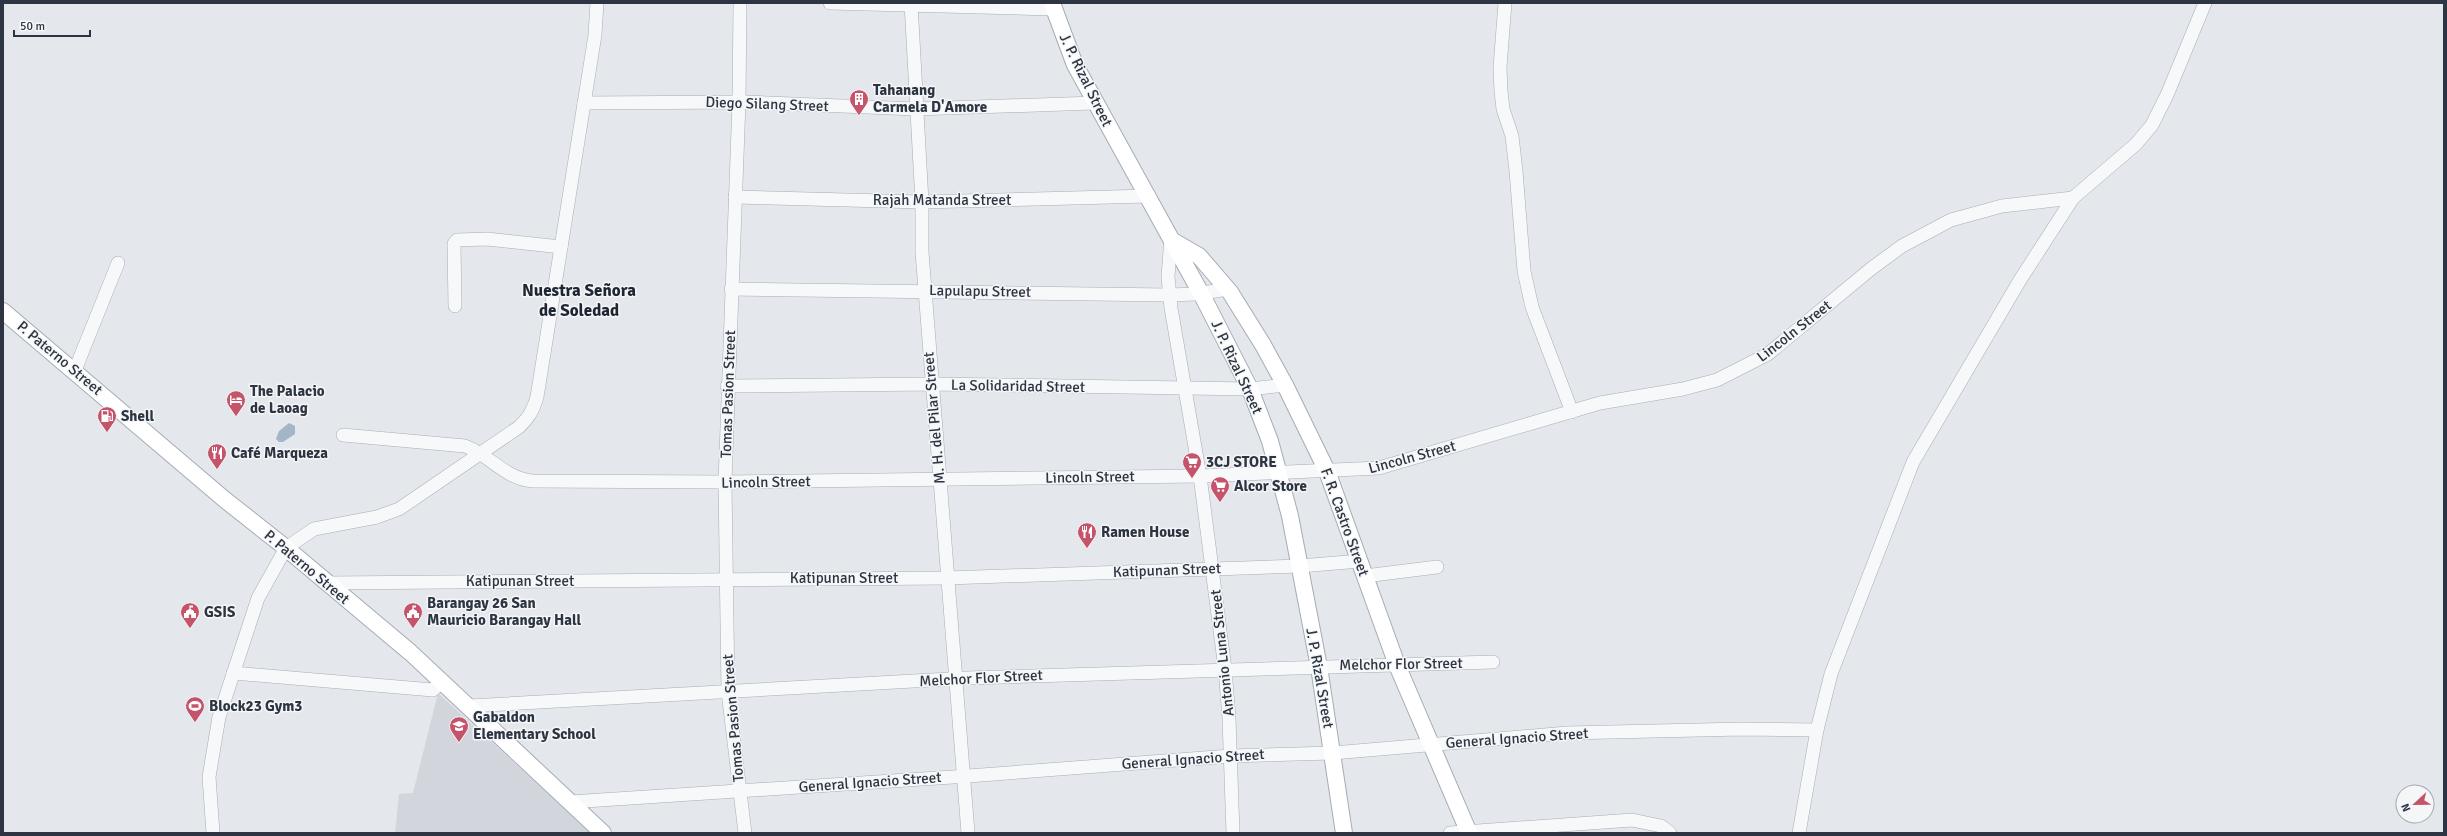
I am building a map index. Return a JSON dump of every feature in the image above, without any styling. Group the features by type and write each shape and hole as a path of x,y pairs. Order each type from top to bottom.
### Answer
{"main road":[{"name":"J. P. Rizal Street","path":"1052,6 1075,65 1094,103 1149,196 1250,389 1280,473 1320,666 1344,833"},
{"name":"F. R. Castro Street","path":"1172,239 1199,256 1228,289 1263,345 1285,385 1327,471 1397,665 1469,832"},
{"name":"P. Paterno Street","path":"3,311 75,370 224,499 327,582 442,681 603,833"}],"street":[{"path":"213,833 209,777 219,717 258,598 286,548 314,529 377,517 399,509 519,427 528,419 533,409 595,35 597,3"},
{"name":"Tomas Pasion Street","path":"740,3 739,102 727,386 726,579 728,692 745,833"},
{"path":"830,3 1052,6"},
{"path":"1505,3 1501,54 1501,91 1503,109 1512,136 1524,271 1532,307 1572,412"},
{"name":"M. H. del Pilar Street","path":"911,4 922,202 922,252 931,384 968,833"},
{"path":"1799,833 1817,730 1831,674 1913,462 2020,280 2073,198 2136,144 2152,125 2167,95 2205,5"},
{"name":"Diego Silang Street","path":"584,103 739,102 916,109 1094,103"},
{"name":"Rajah Matanda Street","path":"735,197 922,202 1149,196"},
{"name":"Lincoln Street","path":"343,435 465,446 480,454 506,473 524,480 726,482 1200,476 1379,468 1600,403 1683,389 1729,375 1768,354 1872,268 1902,246 1951,220 2002,206 2073,198"},
{"path":"455,306 454,244 457,240 487,239 561,247"},
{"name":"Antonio Luna Street","path":"1172,239 1169,295 1200,476 1225,669 1233,833"},
{"path":"75,370 118,263"},
{"name":"Lapulapu Street","path":"731,289 1169,295 1201,294 1228,289"},
{"name":"La Solidaridad Street","path":"727,386 931,384 1250,389 1285,385"},
{"name":"Katipunan Street","path":"327,582 947,578 1300,566 1362,568 1437,567"},
{"name":"Melchor Flor Street","path":"470,706 955,679 1225,669 1493,662"},
{"path":"233,673 433,690 442,681"},
{"name":"General Ignacio Street","path":"570,802 963,776 1230,756 1333,753 1567,734 1743,729 1817,730"},
{"path":"1450,833 1632,820 1661,826 1670,833"}],"shaded area":[{"name":"Gabaldon Elementary School","path":"438,693 591,833 395,833 399,794 413,793"}],"water":[{"path":"289,423 295,426 295,434 283,442 279,442 276,439 279,431"}],"place":[{"name":"Tahanang Carmela D'Amore","path":"859,116"},
{"name":"The Palacio de Laoag","path":"236,417"},
{"name":"Shell","path":"107,433"},
{"name":"Café Marqueza","path":"217,470"},
{"name":"3CJ STORE","path":"1192,479"},
{"name":"Alcor Store","path":"1220,503"},
{"name":"Ramen House","path":"1087,549"},
{"name":"GSIS","path":"190,629"},
{"name":"Barangay 26 San Mauricio Barangay Hall","path":"413,629"},
{"name":"Block23 Gym3","path":"195,723"},
{"name":"Gabaldon Elementary School","path":"459,743"}],"district":[{"name":"Nuestra Señora de Soledad","path":"579,300"}]}
